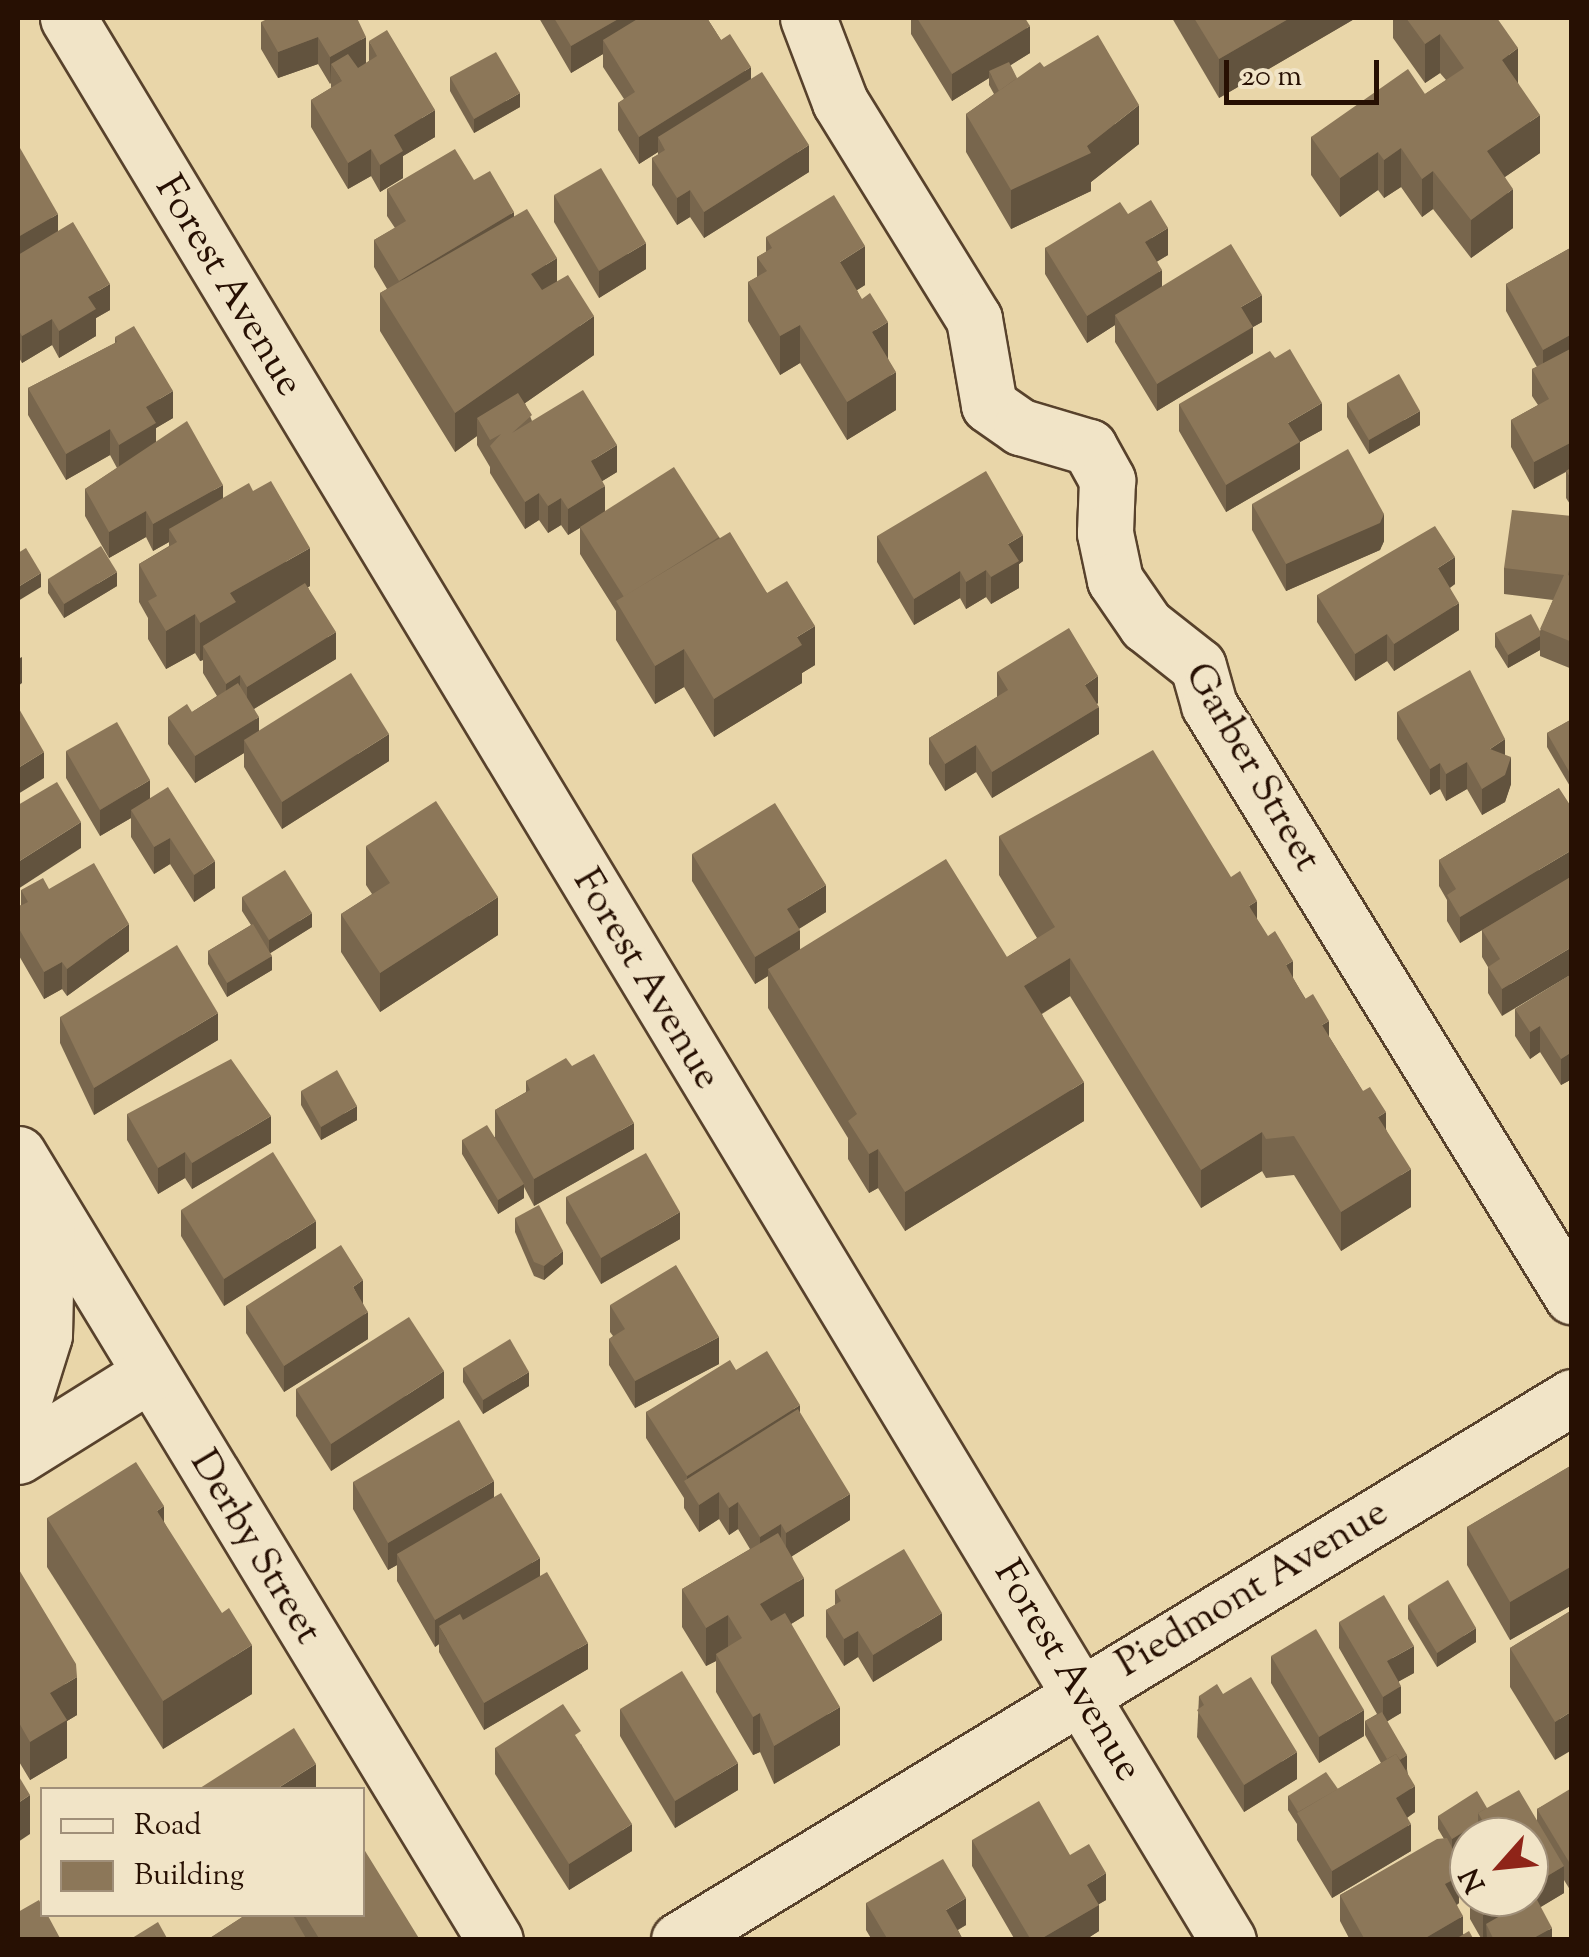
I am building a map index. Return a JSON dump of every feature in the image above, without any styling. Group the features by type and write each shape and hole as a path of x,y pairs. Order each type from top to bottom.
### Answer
{"street":[{"name":"Forest Avenue","path":"68,18 1228,1940"},
{"name":"Garber Street","path":"808,18 840,102 974,319 989,405 1021,427 1089,447 1107,480 1105,534 1115,580 1146,625 1198,666 1209,705 1572,1296"},
{"name":"Derby Street","path":"18,1154 494,1940"},
{"path":"18,1418 44,1335 47,1204"},
{"path":"18,1456 149,1374"},
{"name":"Piedmont Avenue","path":"679,1940 1572,1397"}],"building":[{"path":"269,18 357,18 366,37 330,57 318,37 278,52 261,22"},
{"path":"554,18 620,18 571,46"},
{"path":"639,18 707,18 721,40 730,34 751,67 639,137 618,103 635,92 603,40"},
{"path":"917,18 1025,18 1030,26 952,74"},
{"path":"1194,18 1290,18 1219,59"},
{"path":"1406,18 1497,18 1518,48 1502,60 1540,115 1487,151 1513,189 1471,220 1433,171 1422,179 1401,148 1384,160 1378,152 1340,178 1311,137 1408,69 1425,94 1464,68 1440,34 1425,44"},
{"path":"387,30 435,110 394,135 403,151 380,165 371,149 348,163 311,100 342,81 331,64 348,54 358,68 377,56 369,41"},
{"path":"1098,35 1139,105 1087,146 1091,153 1011,190 966,114 1040,62 1044,67"},
{"path":"496,52 520,93 474,119 450,77"},
{"path":"1009,62 1017,78 999,91 989,71"},
{"path":"762,72 809,145 704,212 690,190 677,198 652,158 665,150 658,137"},
{"path":"18,149 58,214 18,237"},
{"path":"455,149 474,180 490,171 514,212 399,281 374,240 406,221 387,189"},
{"path":"601,168 646,243 599,271 554,195"},
{"path":"834,195 865,246 840,262 862,299 870,293 888,322 872,332 896,372 847,402 800,325 780,336 748,282 767,271 757,257 772,248 766,237"},
{"path":"1151,200 1168,228 1145,242 1162,270 1087,316 1045,248 1120,202 1128,214"},
{"path":"527,209 557,258 531,274 542,290 568,275 594,316 455,413 380,293"},
{"path":"73,222 110,284 88,297 96,309 59,331 52,319 22,336 18,329 18,255"},
{"path":"1231,244 1262,295 1241,307 1253,327 1157,384 1115,315"},
{"path":"1572,247 1572,334 1543,350 1506,284"},
{"path":"134,326 173,391 146,407 156,423 119,445 110,429 66,454 28,388 117,342 115,337"},
{"path":"1572,348 1572,442 1534,462 1511,420 1549,399 1532,369"},
{"path":"1290,349 1322,403 1288,423 1300,442 1226,485 1179,404 1270,351 1275,358"},
{"path":"1399,374 1420,411 1369,440 1347,403"},
{"path":"583,390 617,445 591,461 605,486 568,509 561,498 548,506 539,493 525,502 490,446 501,434 490,440 477,418 518,393 532,415 512,433"},
{"path":"187,421 223,485 153,524 146,511 109,532 85,489"},
{"path":"1348,449 1384,514 1380,523 1286,564 1252,504"},
{"path":"674,467 719,537 624,597 580,527"},
{"path":"986,471 1023,535 1008,544 1019,561 991,577 986,570 966,582 960,571 914,599 877,536"},
{"path":"271,481 310,548 230,593 236,602 200,623 195,614 166,631 148,601 157,596 139,564 177,542 169,529 249,483 253,491"},
{"path":"1512,510 1572,516 1568,575 1572,577 1572,642 1540,629 1564,575 1504,568"},
{"path":"1435,526 1455,557 1438,568 1459,603 1394,644 1387,634 1355,654 1317,595"},
{"path":"730,532 767,593 787,581 815,626 797,637 802,645 714,699 684,649 655,666 616,601"},
{"path":"101,546 117,572 64,604 48,579"},
{"path":"26,548 41,573 18,587 18,553"},
{"path":"305,583 336,632 247,687 240,675 226,684 203,646"},
{"path":"1531,614 1540,636 1508,655 1495,633"},
{"path":"1069,628 1098,676 1085,685 1099,707 992,772 976,745 945,764 929,738 1008,690 997,672"},
{"path":"1470,670 1505,739 1490,749 1511,757 1505,775 1482,789 1467,762 1446,774 1440,763 1430,769 1397,712"},
{"path":"351,673 389,734 282,802 244,740"},
{"path":"238,683 259,717 195,756 168,717 187,704 192,712"},
{"path":"18,707 44,752 18,768"},
{"path":"1572,719 1572,775 1571,775 1547,733"},
{"path":"117,722 150,780 100,810 66,751"},
{"path":"1153,750 1231,877 1240,871 1257,901 1249,906 1268,936 1275,931 1293,961 1286,965 1305,999 1313,994 1329,1021 1322,1025 1363,1091 1370,1087 1386,1112 1378,1117 1411,1169 1341,1212 1294,1136 1266,1139 1262,1132 1201,1170 1070,958 1024,986 1084,1082 905,1192 878,1149 869,1154 848,1121 857,1114 768,969 946,859 1007,957 1055,927 999,836"},
{"path":"57,782 81,822 18,862 18,805"},
{"path":"168,787 215,861 194,875 170,838 154,847 131,810"},
{"path":"1559,788 1572,808 1572,850 1460,917 1447,895 1456,889 1439,860"},
{"path":"436,801 498,897 380,973 341,914 390,883 366,846"},
{"path":"775,803 826,885 787,909 800,930 755,957 692,854"},
{"path":"94,863 129,924 67,969 62,962 44,972 18,927 18,907 28,902 21,890 43,878 49,889"},
{"path":"285,870 312,913 269,940 242,897"},
{"path":"1572,876 1572,947 1502,989 1488,967 1500,959 1482,930"},
{"path":"253,924 272,956 227,983 208,951"},
{"path":"177,945 218,1013 94,1088 60,1017"},
{"path":"1572,974 1572,1052 1561,1059 1540,1026 1530,1032 1515,1009"},
{"path":"594,1054 634,1123 534,1179 495,1110 530,1090 526,1081 566,1058 572,1066"},
{"path":"231,1059 271,1116 192,1163 185,1152 158,1168 127,1114"},
{"path":"337,1070 357,1106 321,1127 301,1091"},
{"path":"487,1125 524,1184 498,1200 462,1140"},
{"path":"273,1152 316,1221 224,1279 181,1210"},
{"path":"646,1153 680,1212 601,1258 566,1197"},
{"path":"539,1205 563,1251 544,1266 534,1262 515,1218"},
{"path":"341,1245 363,1280 353,1287 368,1312 284,1366 246,1306"},
{"path":"676,1265 719,1337 635,1381 609,1339 625,1329 610,1305"},
{"path":"409,1317 444,1371 331,1444 296,1389"},
{"path":"510,1339 529,1372 483,1400 463,1368"},
{"path":"767,1351 800,1405 687,1476 646,1412 730,1360 736,1370"},
{"path":"798,1409 850,1494 786,1533 781,1524 760,1537 738,1502 729,1508 719,1492 699,1505 684,1481"},
{"path":"459,1420 494,1481 388,1543 353,1482"},
{"path":"136,1462 164,1506 157,1511 222,1613 229,1608 252,1645 163,1701 47,1518"},
{"path":"1572,1465 1572,1566 1510,1602 1467,1527"},
{"path":"501,1493 540,1558 435,1620 397,1554"},
{"path":"778,1533 804,1578 760,1604 771,1621 785,1613 840,1707 774,1746 760,1713 753,1717 716,1654 742,1638 728,1615 706,1628 682,1589"},
{"path":"904,1549 942,1613 873,1655 858,1631 844,1639 826,1610 841,1601 835,1590"},
{"path":"18,1568 76,1664 77,1677 50,1693 67,1720 30,1742 18,1721"},
{"path":"547,1572 588,1643 484,1703 439,1626 460,1614 463,1620"},
{"path":"1448,1580 1476,1628 1437,1653 1408,1605"},
{"path":"1384,1595 1414,1646 1387,1661 1401,1686 1383,1697 1339,1622"},
{"path":"1572,1610 1572,1711 1555,1722 1510,1648"},
{"path":"1316,1629 1364,1710 1319,1737 1271,1656"},
{"path":"682,1671 738,1763 675,1801 620,1709"},
{"path":"1251,1677 1297,1752 1244,1785 1197,1710 1204,1705 1199,1696 1217,1684 1223,1694"},
{"path":"563,1704 581,1731 575,1735 632,1824 569,1864 495,1748"},
{"path":"1382,1712 1407,1755 1400,1760 1396,1754 1387,1759 1365,1721"},
{"path":"294,1728 316,1764 280,1787 202,1787"},
{"path":"1396,1754 1415,1786 1396,1798 1411,1824 1332,1871 1297,1813"},
{"path":"1326,1772 1338,1789 1298,1812 1288,1796"},
{"path":"18,1775 30,1795 18,1803"},
{"path":"1519,1790 1535,1817 1480,1817 1478,1813"},
{"path":"1572,1790 1572,1867 1549,1829 1549,1817 1542,1817 1537,1809"},
{"path":"1477,1791 1487,1808 1478,1817 1449,1817 1449,1834 1438,1816"},
{"path":"1039,1801 1070,1855 1089,1844 1106,1873 1087,1885 1099,1905 1039,1940 1031,1940 972,1840"},
{"path":"1447,1838 1449,1842 1449,1882 1445,1884 1449,1891 1449,1917 1461,1917 1422,1940 1365,1940 1340,1895 1437,1839"},
{"path":"1549,1841 1564,1866 1549,1875"},
{"path":"365,1851 420,1940 320,1940 306,1917 365,1917"},
{"path":"943,1859 966,1898 946,1910 962,1938 968,1940 888,1940 866,1903"},
{"path":"39,1900 40,1917 49,1917 61,1940 18,1940 18,1912"},
{"path":"242,1917 294,1917 307,1940 207,1940"},
{"path":"1498,1917 1546,1917 1552,1928 1530,1940 1494,1940 1486,1924"},
{"path":"158,1922 168,1940 129,1940"},
{"path":"1469,1931 1474,1940 1454,1940"}]}
